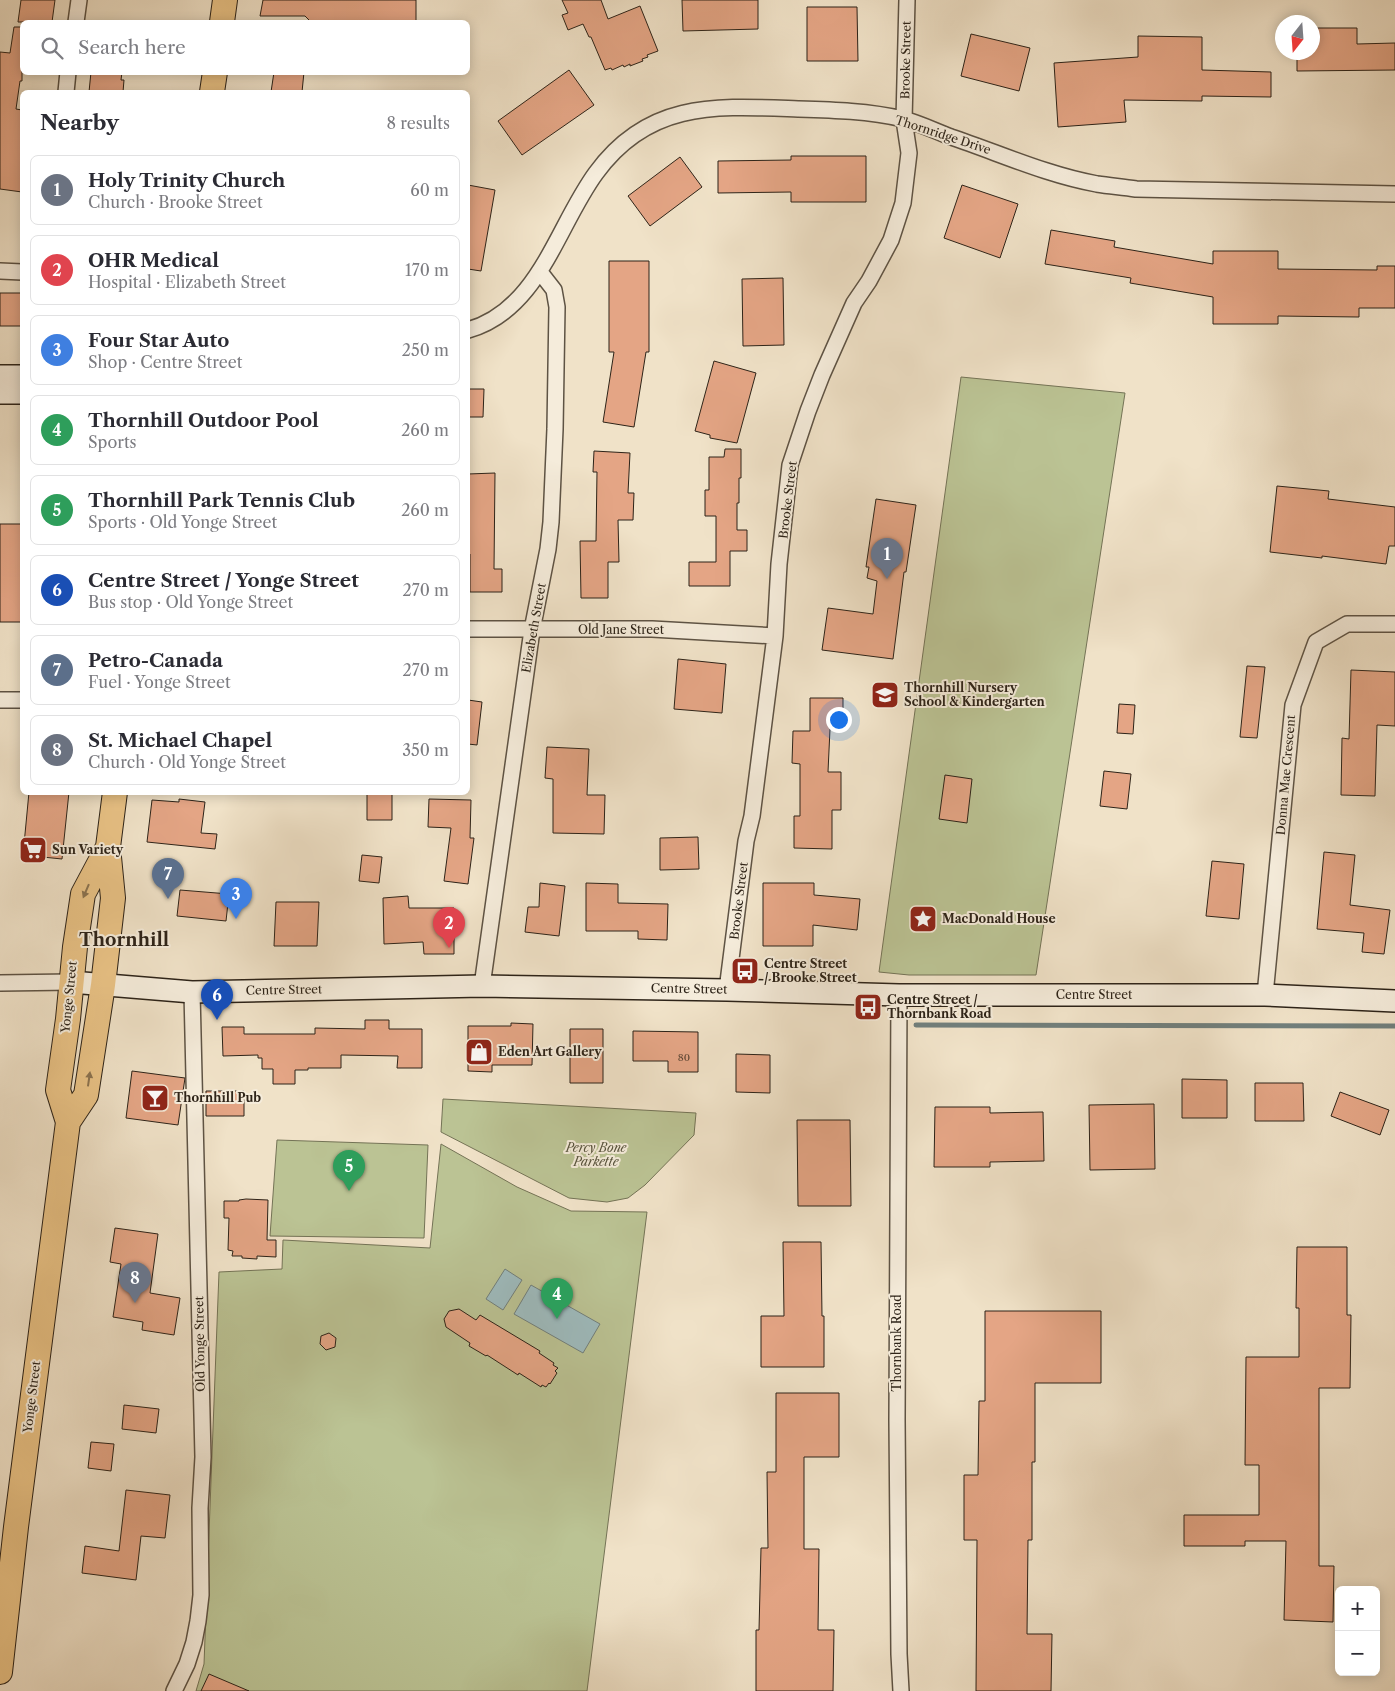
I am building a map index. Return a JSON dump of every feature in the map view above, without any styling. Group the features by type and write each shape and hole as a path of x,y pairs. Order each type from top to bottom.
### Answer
{"main road":[{"path":"222,20 225,0"},
{"path":"212,90 215,75"},
{"path":"0,376 20,376"},
{"path":"0,393 20,393"},
{"name":"Yonge Street","path":"68,1122 86,1095 103,985 113,898 108,847 115,795"},
{"name":"Yonge Street","path":"0,1672 16,1527 68,1122 58,1090 71,982 83,894 108,847"},
{"name":"Centre Street","path":"71,982 192,992 482,986 899,995 1265,995 1395,1001"}],"street":[{"path":"76,20 79,0"},
{"name":"Brooke Street","path":"728,990 746,841 752,816 775,636 790,465 808,411 854,303 869,281 891,240 903,203 908,153 904,120 907,0"},
{"path":"66,90 68,75"},
{"name":"Thornridge Drive","path":"470,329 501,313 524,293 540,272 586,186 609,155 636,133 657,122 688,111 720,107 840,110 904,120 1054,172 1096,184 1136,189 1395,194"},
{"path":"0,271 20,272"},
{"name":"Elizabeth Street","path":"482,986 532,630 548,549 551,522 556,429 557,307 554,290 540,272"},
{"name":"Donna Mae Crescent","path":"1265,995 1293,705 1302,678 1316,642 1347,624 1395,624"},
{"name":"Old Jane Street","path":"470,629 652,629 775,636"},
{"path":"0,700 20,700"},
{"path":"0,983 71,982"},
{"name":"Old Yonge Street","path":"174,1691 187,1664 194,1642 201,1586 200,1508 203,1457 192,992"},
{"name":"Thornbank Road","path":"899,995 897,1420 901,1691"}],"green space":[{"path":"961,377 1125,393 1036,975 909,975 879,972"},
{"name":"Percy Bone Parkette","path":"443,1099 696,1113 694,1135 645,1185 628,1198 607,1202 569,1198 441,1132"},
{"path":"277,1140 428,1145 424,1238 270,1236"},
{"path":"441,1144 517,1187 571,1211 647,1212 587,1691 196,1691 204,1664 219,1272 282,1269 283,1240 430,1248"}],"water":[{"path":"505,1269 522,1280 503,1310 486,1299"},
{"path":"531,1285 600,1324 583,1353 514,1314"}],"building":[{"path":"21,0 55,0 52,20 20,20 18,22"},
{"path":"263,0 416,0 416,20 309,20 305,16 260,16"},
{"path":"562,0 601,0 608,19 640,6 658,51 647,55 648,57 642,59 643,61 630,66 630,64 624,67 623,65 612,70 611,68 605,70 591,37 589,37 583,24 568,30 562,15 568,13"},
{"path":"682,0 758,0 758,29 683,31"},
{"path":"807,7 857,7 858,61 807,61"},
{"path":"14,27 20,27 20,75 22,75 22,81 20,81 16,109 20,110 20,192 0,189 0,52 10,53"},
{"path":"1320,28 1357,28 1357,44 1395,43 1395,70 1297,71 1297,60 1320,60"},
{"path":"971,34 1030,48 1019,91 961,76"},
{"path":"1138,36 1202,37 1202,70 1271,72 1271,97 1202,96 1202,101 1124,100 1126,122 1058,127 1054,63 1138,57"},
{"path":"569,70 594,105 522,155 498,121"},
{"path":"91,75 122,75 121,80 124,80 123,90 89,90"},
{"path":"274,75 304,75 302,90 271,90"},
{"path":"791,156 866,156 866,202 791,202 791,192 718,193 718,161 791,160"},
{"path":"680,157 702,187 650,226 628,196"},
{"path":"470,185 495,190 481,271 470,269"},
{"path":"962,185 1018,204 1000,258 944,238"},
{"path":"1051,230 1115,241 1114,247 1213,264 1213,251 1278,251 1278,269 1377,270 1377,266 1395,266 1395,308 1359,308 1359,317 1278,316 1278,324 1213,324 1213,297 1130,283 1131,278 1045,264"},
{"path":"609,261 649,261 649,352 646,352 634,427 603,422 614,352 609,352"},
{"path":"783,278 784,345 743,346 742,279"},
{"path":"0,293 20,293 20,326 0,326"},
{"path":"714,361 756,373 737,443 710,438 710,435 695,431"},
{"path":"470,389 484,389 483,417 470,417"},
{"path":"725,449 741,449 737,530 747,530 747,551 730,551 730,586 689,586 689,562 716,562 716,516 705,516 705,490 709,490 709,457 724,457"},
{"path":"594,451 630,453 628,493 634,493 633,520 618,520 619,562 608,562 608,598 581,598 580,541 596,541 597,472 593,472"},
{"path":"495,473 494,569 502,569 502,592 470,592 470,474"},
{"path":"1277,486 1329,491 1328,499 1395,507 1395,546 1389,546 1386,564 1270,552"},
{"path":"876,499 916,505 906,572 904,572 893,659 822,650 828,608 873,614 877,581 867,578 869,567 866,567"},
{"path":"0,524 20,524 20,622 0,622"},
{"path":"678,659 726,664 722,713 674,709"},
{"path":"1247,666 1265,667 1257,738 1240,737"},
{"path":"1351,670 1395,672 1395,726 1377,725 1375,796 1341,795 1342,738 1349,739"},
{"path":"810,698 843,698 843,729 830,729 828,772 841,772 841,810 832,810 832,849 794,848 794,816 800,816 800,764 792,763 793,731 810,731"},
{"path":"470,700 482,702 477,745 470,744"},
{"path":"1119,704 1135,705 1133,734 1117,733"},
{"path":"547,747 589,749 587,795 605,795 604,834 553,833 553,779 545,778"},
{"path":"1104,771 1131,774 1127,809 1100,806"},
{"path":"945,775 972,779 967,823 939,819"},
{"path":"29,795 69,795 62,859 23,855"},
{"path":"367,795 392,795 392,820 367,820"},
{"path":"179,799 205,802 201,833 217,834 215,849 147,842 152,800 179,802"},
{"path":"429,799 471,800 470,838 474,838 468,884 444,881 451,828 428,827"},
{"path":"698,837 699,869 660,870 660,838"},
{"path":"1324,852 1355,855 1350,905 1390,910 1384,954 1362,952 1364,933 1317,929"},
{"path":"362,855 382,857 379,883 359,881"},
{"path":"1212,861 1244,864 1239,919 1206,916"},
{"path":"540,883 565,886 559,936 525,932 528,907 539,907"},
{"path":"586,883 618,884 618,903 668,904 667,940 638,939 638,931 586,931"},
{"path":"763,883 814,883 814,895 860,899 857,930 813,925 813,946 763,946"},
{"path":"180,890 229,894 226,921 177,916"},
{"path":"408,896 409,908 454,908 454,954 424,954 423,942 384,944 383,898"},
{"path":"276,902 319,902 317,946 274,946"},
{"path":"365,1020 389,1020 389,1029 422,1029 422,1068 397,1068 398,1056 341,1055 341,1068 295,1070 295,1084 273,1084 273,1069 262,1069 262,1058 258,1058 258,1055 223,1056 222,1027 244,1027 244,1034 315,1034 315,1028 365,1029"},
{"path":"511,1023 533,1024 532,1065 492,1065 492,1072 468,1071 468,1026 511,1026"},
{"path":"570,1029 603,1029 603,1083 570,1083"},
{"path":"633,1031 698,1032 698,1072 668,1072 668,1061 633,1061"},
{"path":"736,1054 770,1055 770,1093 736,1092"},
{"name":"Thornhill Pub","path":"132,1071 185,1078 178,1125 126,1118"},
{"path":"1182,1079 1227,1080 1227,1118 1182,1118"},
{"path":"1255,1083 1303,1083 1304,1121 1255,1121"},
{"path":"206,1091 244,1091 244,1116 206,1116"},
{"path":"1340,1092 1389,1110 1380,1135 1331,1116"},
{"path":"1154,1104 1155,1169 1090,1170 1089,1105"},
{"path":"935,1107 990,1107 990,1113 1043,1112 1044,1161 990,1162 990,1167 934,1167"},
{"path":"797,1120 850,1120 851,1206 798,1206"},
{"path":"268,1200 267,1240 276,1240 276,1257 257,1256 257,1259 242,1258 242,1256 232,1256 233,1251 228,1250 229,1218 224,1218 224,1201"},
{"path":"115,1228 158,1234 150,1293 180,1298 174,1335 142,1330 143,1322 113,1317 121,1264 110,1262"},
{"path":"783,1242 821,1242 824,1367 761,1367 761,1316 784,1316"},
{"path":"1297,1247 1347,1247 1347,1315 1351,1315 1350,1388 1319,1388 1319,1566 1334,1566 1333,1622 1284,1620 1286,1541 1245,1541 1245,1546 1184,1546 1184,1515 1259,1515 1259,1465 1245,1465 1246,1357 1299,1357 1299,1308 1296,1308"},
{"path":"459,1309 476,1320 480,1315 540,1351 539,1353 558,1368 550,1384 546,1387 542,1385 541,1387 469,1346 470,1343 446,1327 444,1319 449,1311"},
{"path":"985,1311 1101,1311 1101,1383 1035,1383 1035,1462 1032,1462 1032,1540 1028,1540 1027,1634 1052,1634 1051,1691 976,1691 977,1540 964,1540 964,1475 978,1475 979,1401 985,1401"},
{"path":"329,1333 336,1338 335,1347 326,1350 320,1344 321,1336"},
{"path":"776,1393 839,1393 839,1457 804,1457 804,1549 819,1549 818,1630 834,1630 833,1691 756,1691 756,1630 759,1630 761,1548 768,1548 767,1472 776,1472"},
{"path":"124,1405 159,1409 156,1433 122,1429"},
{"path":"91,1442 114,1444 111,1471 88,1468"},
{"path":"126,1490 170,1495 165,1538 141,1536 136,1580 82,1573 85,1546 119,1551"},
{"path":"209,1674 249,1691 201,1691"}],"waterway":[{"path":"916,1025 1395,1026"}],"place":[{"name":"Holy Trinity Church","path":"887,579"},
{"name":"Thornhill Nursery School & Kindergarten","path":"885,695"},
{"name":"Sun Variety","path":"33,850"},
{"name":"Petro-Canada","path":"168,899"},
{"name":"Four Star Auto","path":"236,919"},
{"name":"MacDonald House","path":"923,919"},
{"name":"OHR Medical","path":"449,948"},
{"name":"Centre Street / Brooke Street","path":"745,971"},
{"name":"Centre Street / Thornbank Road","path":"868,1007"},
{"name":"Centre Street / Yonge Street","path":"217,1020"},
{"name":"Eden Art Gallery","path":"479,1052"},
{"name":"Thornhill Pub","path":"155,1098"},
{"name":"Thornhill Park Tennis Club","path":"349,1191"},
{"name":"St. Michael Chapel","path":"135,1303"},
{"name":"Thornhill Outdoor Pool","path":"557,1319"}],"district":[{"name":"Thornhill","path":"124,940"}]}
